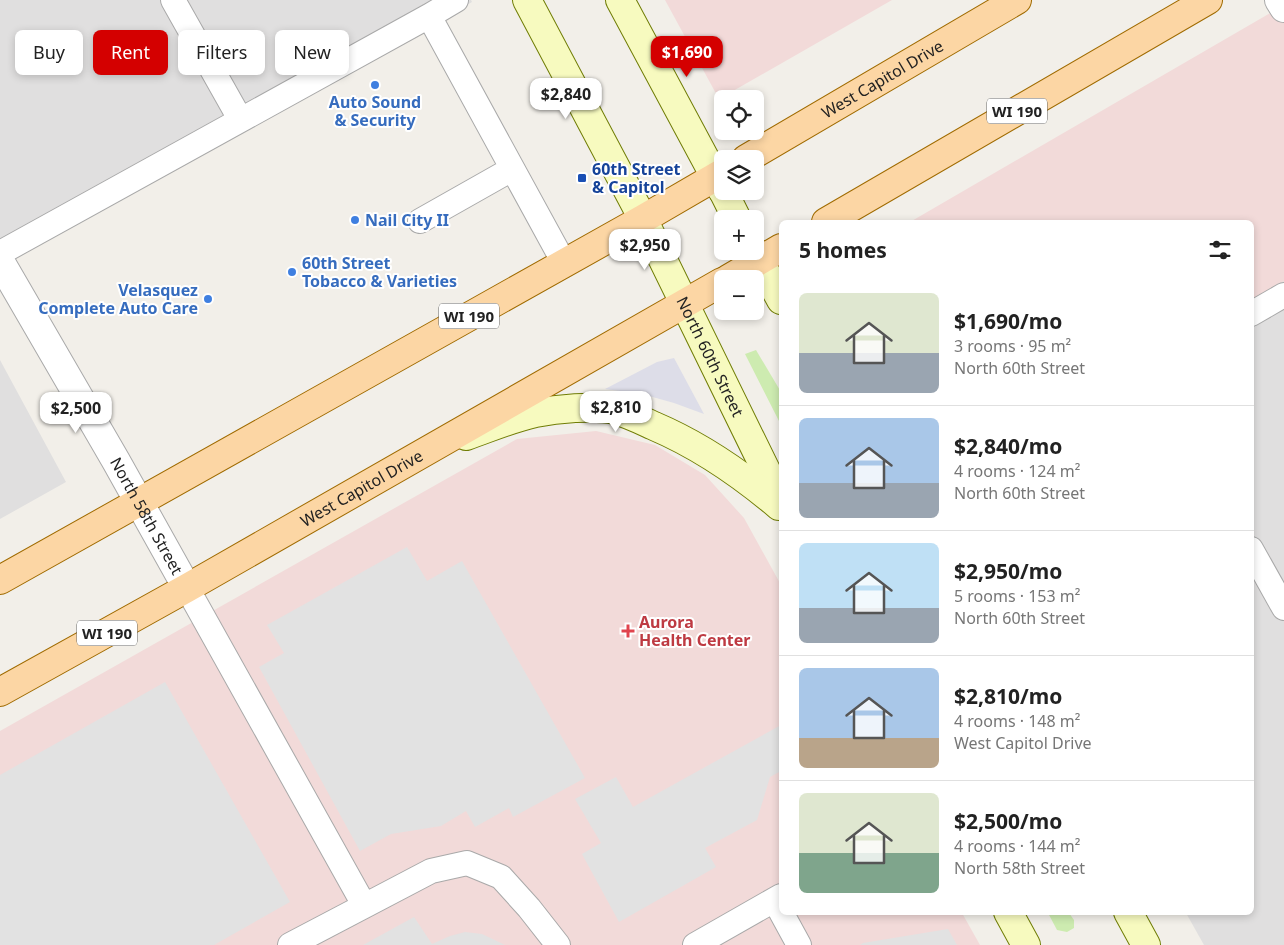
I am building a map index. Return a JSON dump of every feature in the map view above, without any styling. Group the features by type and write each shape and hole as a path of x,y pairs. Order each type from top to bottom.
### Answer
{"main road":[{"name":"North 60th Street","path":"527,0 643,219 779,497"},
{"path":"620,0 714,170"},
{"name":"West Capitol Drive","path":"761,150 1017,0"},
{"name":"WI 190","path":"829,220 1208,0"},
{"name":"WI 190","path":"0,580 643,219 714,186"},
{"path":"741,270 765,254 779,294"},
{"name":"West Capitol Drive","path":"0,692 187,588 714,287"},
{"path":"436,446 534,413 563,409 613,410 631,415 677,436 718,459 744,477 779,506"},
{"path":"1010,915 1026,945"},
{"path":"1130,915 1146,945"}],"street":[{"path":"1279,0 1284,8"},
{"name":"North 58th Street","path":"0,261 187,588"}],"lane":[{"path":"173,0 240,119"},
{"path":"0,253 456,0"},
{"path":"429,16 564,263"},
{"path":"420,221 512,169"},
{"path":"1254,312 1284,295"},
{"path":"1254,554 1284,608"},
{"path":"187,588 364,905"},
{"path":"290,945 431,871 467,863 501,878 530,908 558,945"},
{"path":"695,945 779,905"},
{"path":"785,915 799,945"}],"shaded area":[{"path":"0,0 471,0 472,2 349,71 349,30 275,30 275,75 342,75 0,267"},
{"path":"665,0 892,0 735,90 714,90"},
{"path":"1284,5 1284,281 1254,298 1254,220 913,220"},
{"path":"1284,281 1284,945 1204,945 1187,915 1254,915 1254,298"},
{"path":"674,358 704,414 642,394 605,389 657,362"},
{"path":"0,360 66,482 0,519"},
{"path":"596,431 655,445 705,475 744,518 779,581 779,915 963,915 980,945 0,945 0,731 517,439"},
{"path":"407,547 427,581 462,561 585,778 513,817 509,808 475,827 466,811 441,826 391,834 360,851 259,667 284,653 267,625"},
{"path":"165,682 290,902 214,945 0,945 0,775"},
{"path":"779,726 779,772 770,777 757,820 705,848 716,867 619,922 582,854 601,843 575,799 616,777 633,807"},
{"path":"414,917 432,944 465,932 482,934 505,945 363,945"},
{"path":"948,929 957,945 860,945 863,943"}],"green space":[{"path":"756,350 779,389 779,421 745,354"},
{"path":"1049,915 1070,915 1074,920 1074,928 1067,932 1057,930"}],"place":[{"name":"Auto Sound & Security","path":"375,85"},
{"name":"60th Street & Capitol","path":"582,178"},
{"name":"Nail City II","path":"355,220"},
{"name":"60th Street Tobacco & Varieties","path":"292,272"},
{"name":"Velasquez Complete Auto Care","path":"208,299"},
{"name":"Aurora Health Center","path":"628,631"}]}
